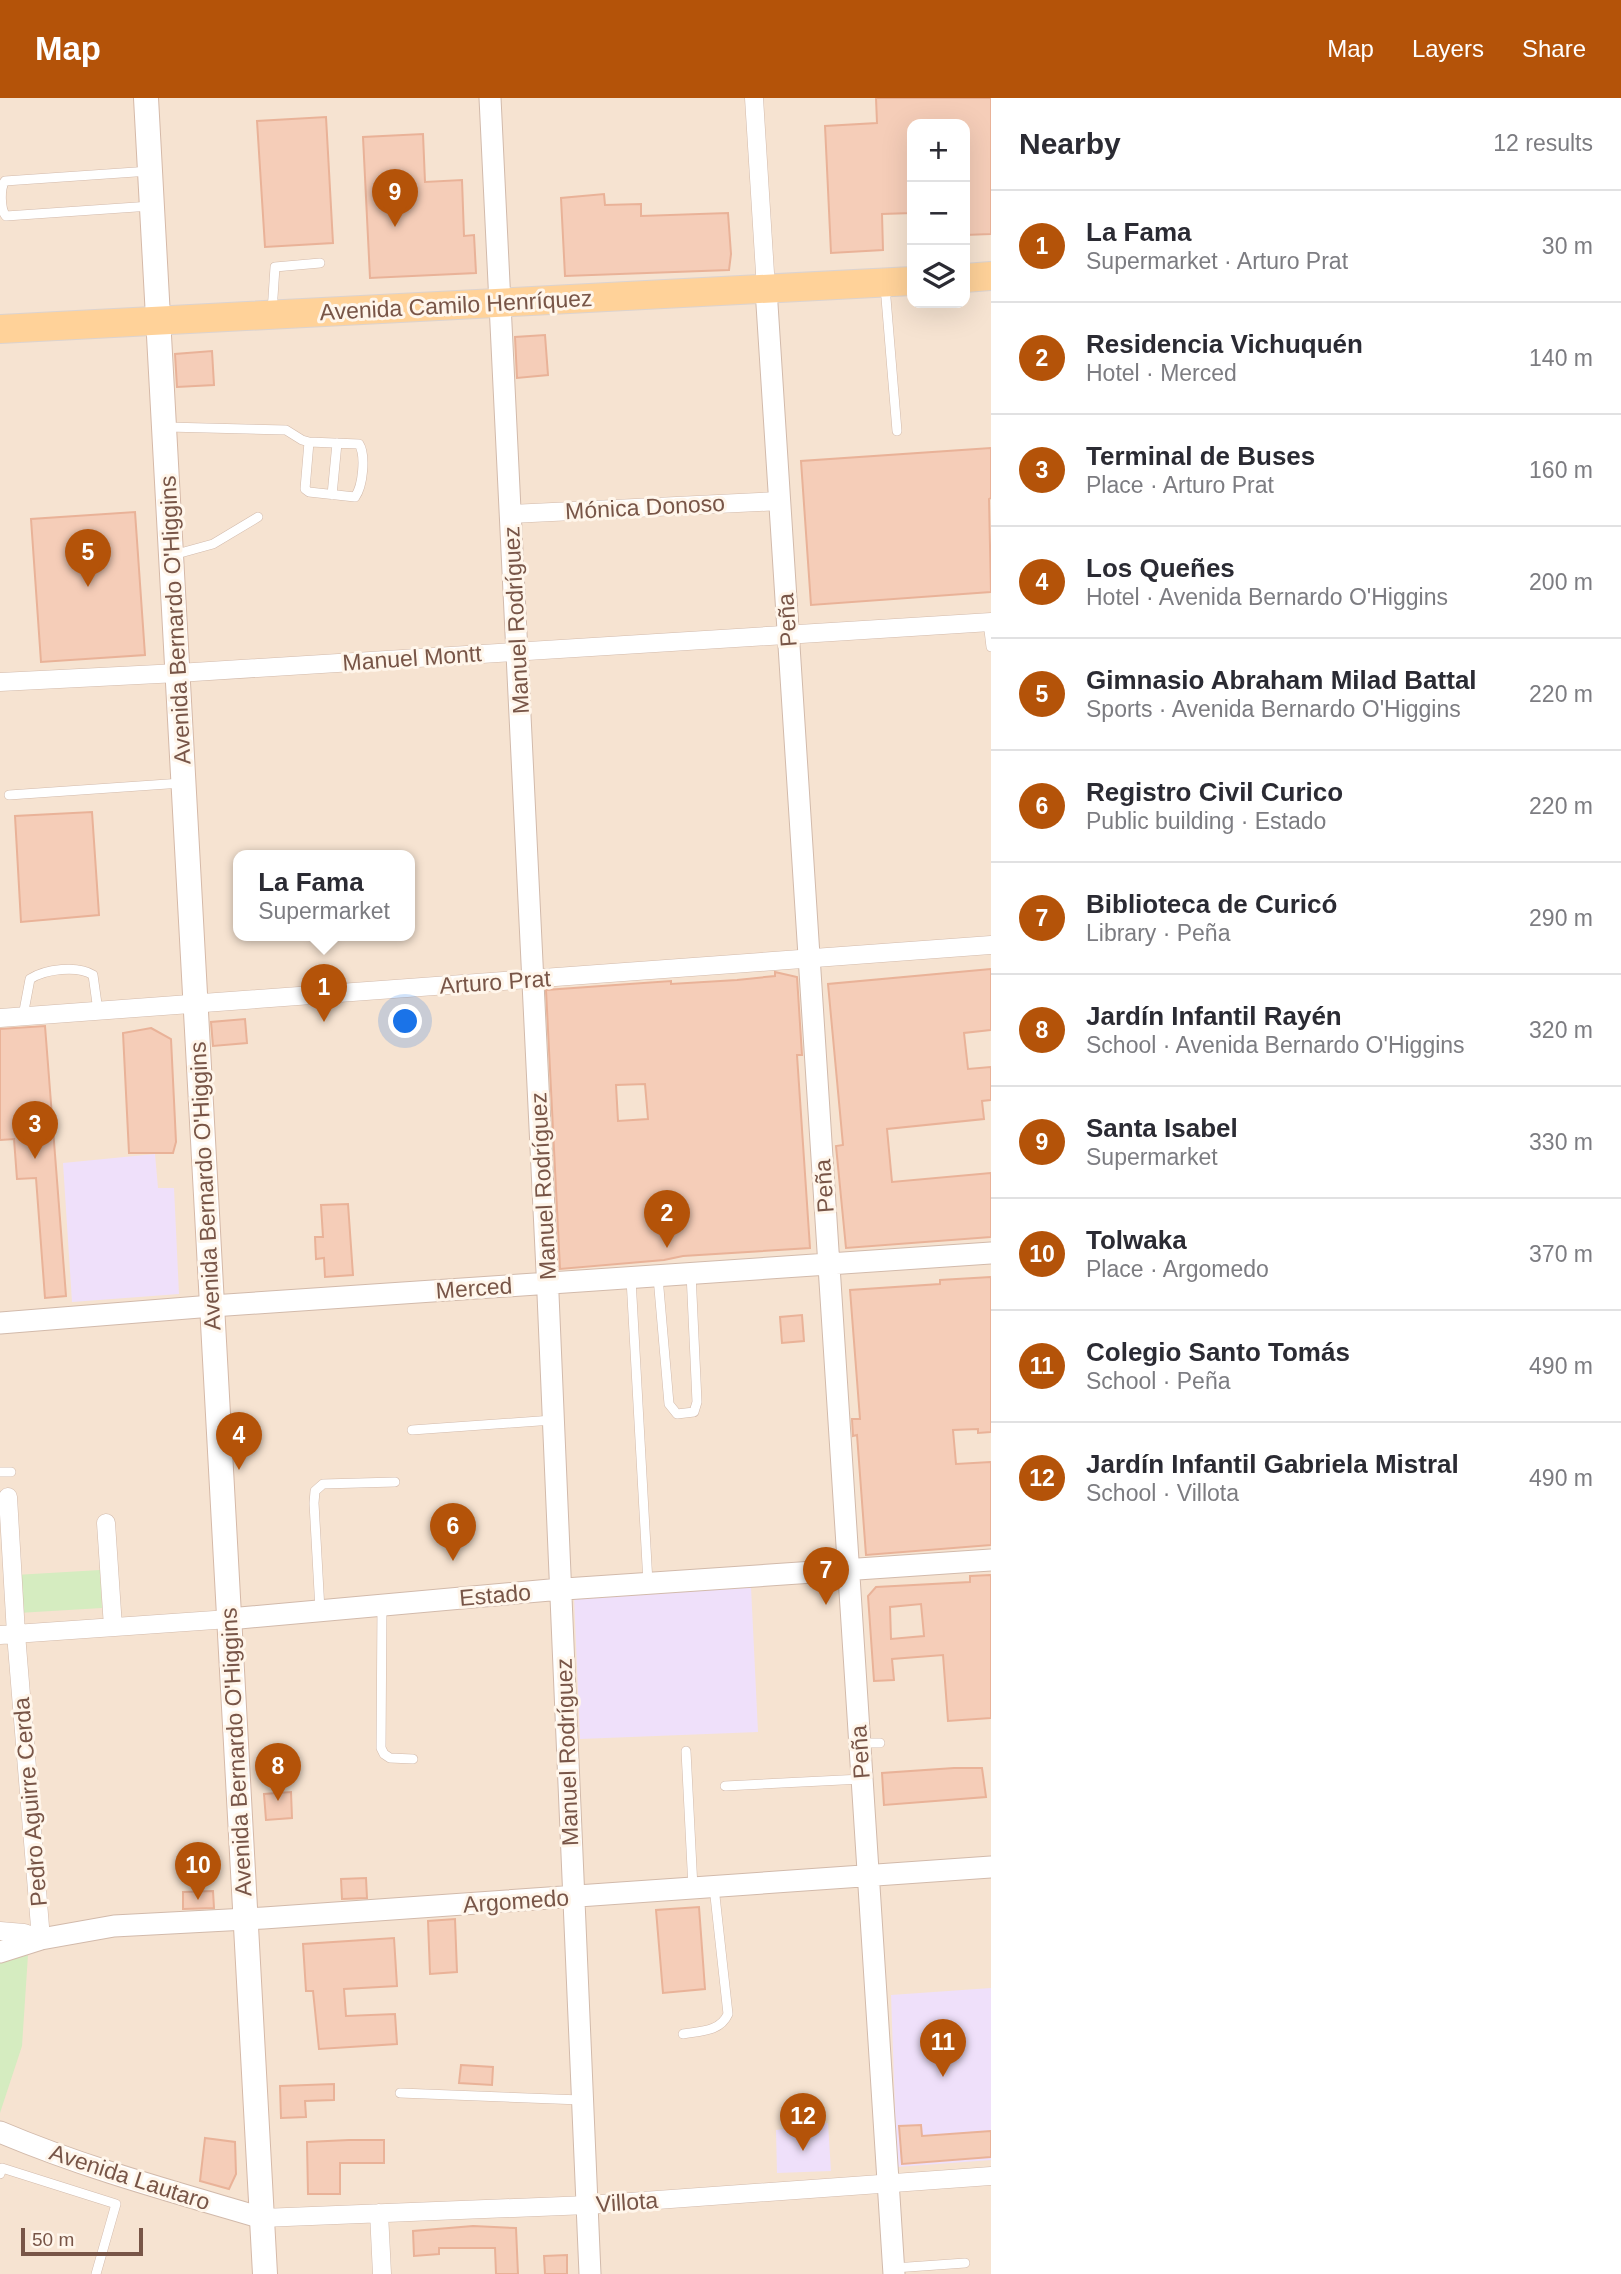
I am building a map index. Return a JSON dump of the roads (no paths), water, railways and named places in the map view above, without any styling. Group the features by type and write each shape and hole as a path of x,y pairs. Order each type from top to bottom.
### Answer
{"main road":[{"name":"Avenida Bernardo O'Higgins","path":"146,98 265,2274"},
{"path":"970,278 991,276"},
{"name":"Avenida Camilo Henríquez","path":"0,329 899,281"}],"street":[{"name":"Manuel Rodríguez","path":"490,98 502,302 590,2274"},
{"name":"Peña","path":"754,98 849,1569 870,1743 862,1779 894,2271"},
{"name":"Mónica Donoso","path":"511,514 779,501"},
{"name":"Manuel Montt","path":"0,682 990,622"},
{"name":"Arturo Prat","path":"0,1018 991,945"},
{"name":"Merced","path":"0,1323 991,1253"},
{"name":"Pedro Aguirre Cerda","path":"8,1497 8,1634 41,1939"},
{"path":"106,1524 113,1627"},
{"name":"Estado","path":"8,1634 229,1619 561,1589 991,1560"},
{"name":"Argomedo","path":"0,1952 41,1939 93,1928 991,1867"},
{"name":"Argomedo","path":"0,1931 24,1933 41,1939"},
{"name":"Avenida Lautaro","path":"0,2132 145,2184 262,2218"},
{"name":"Villota","path":"262,2218 588,2205 991,2176"},
{"path":"379,2213 382,2274"}],"lane":[{"path":"151,171 5,181 1,187 2,212 6,216 153,206"},
{"path":"272,314 275,267 320,263"},
{"path":"897,431 899,281"},
{"path":"165,427 286,430 309,442 359,444 362,448 360,490 355,497 309,492 305,489 309,442"},
{"path":"332,495 337,443"},
{"path":"172,556 213,544 258,517"},
{"path":"990,622 991,647"},
{"path":"9,795 184,783"},
{"path":"23,1016 30,979 39,973 84,970 93,975 98,1011"},
{"path":"657,1275 669,1405 677,1414 686,1414 694,1412 698,1402 691,1273"},
{"path":"631,1277 648,1583"},
{"path":"412,1430 553,1420"},
{"path":"0,1472 11,1472"},
{"path":"320,1611 315,1491 323,1484 395,1482"},
{"path":"382,1605 381,1748 384,1755 390,1758 413,1759"},
{"path":"682,2034 716,2028 724,2022 728,2014 703,1888 686,1751"},
{"path":"725,1786 862,1779"},
{"path":"400,2093 583,2100"},
{"path":"0,2174 2,2168 116,2204 96,2274"},
{"path":"894,2271 965,2263"}],"place":[{"name":"Santa Isabel","path":"395,227"},
{"name":"Gimnasio Abraham Milad Battal","path":"88,587"},
{"name":"La Fama","path":"324,1022"},
{"name":"Terminal de Buses","path":"35,1159"},
{"name":"Residencia Vichuquén","path":"667,1248"},
{"name":"Los Queñes","path":"239,1470"},
{"name":"Registro Civil Curico","path":"453,1561"},
{"name":"Biblioteca de Curicó","path":"826,1605"},
{"name":"Jardín Infantil Rayén","path":"278,1801"},
{"name":"Tolwaka","path":"198,1900"},
{"name":"Colegio Santo Tomás","path":"943,2077"},
{"name":"Jardín Infantil Gabriela Mistral","path":"803,2151"}]}
